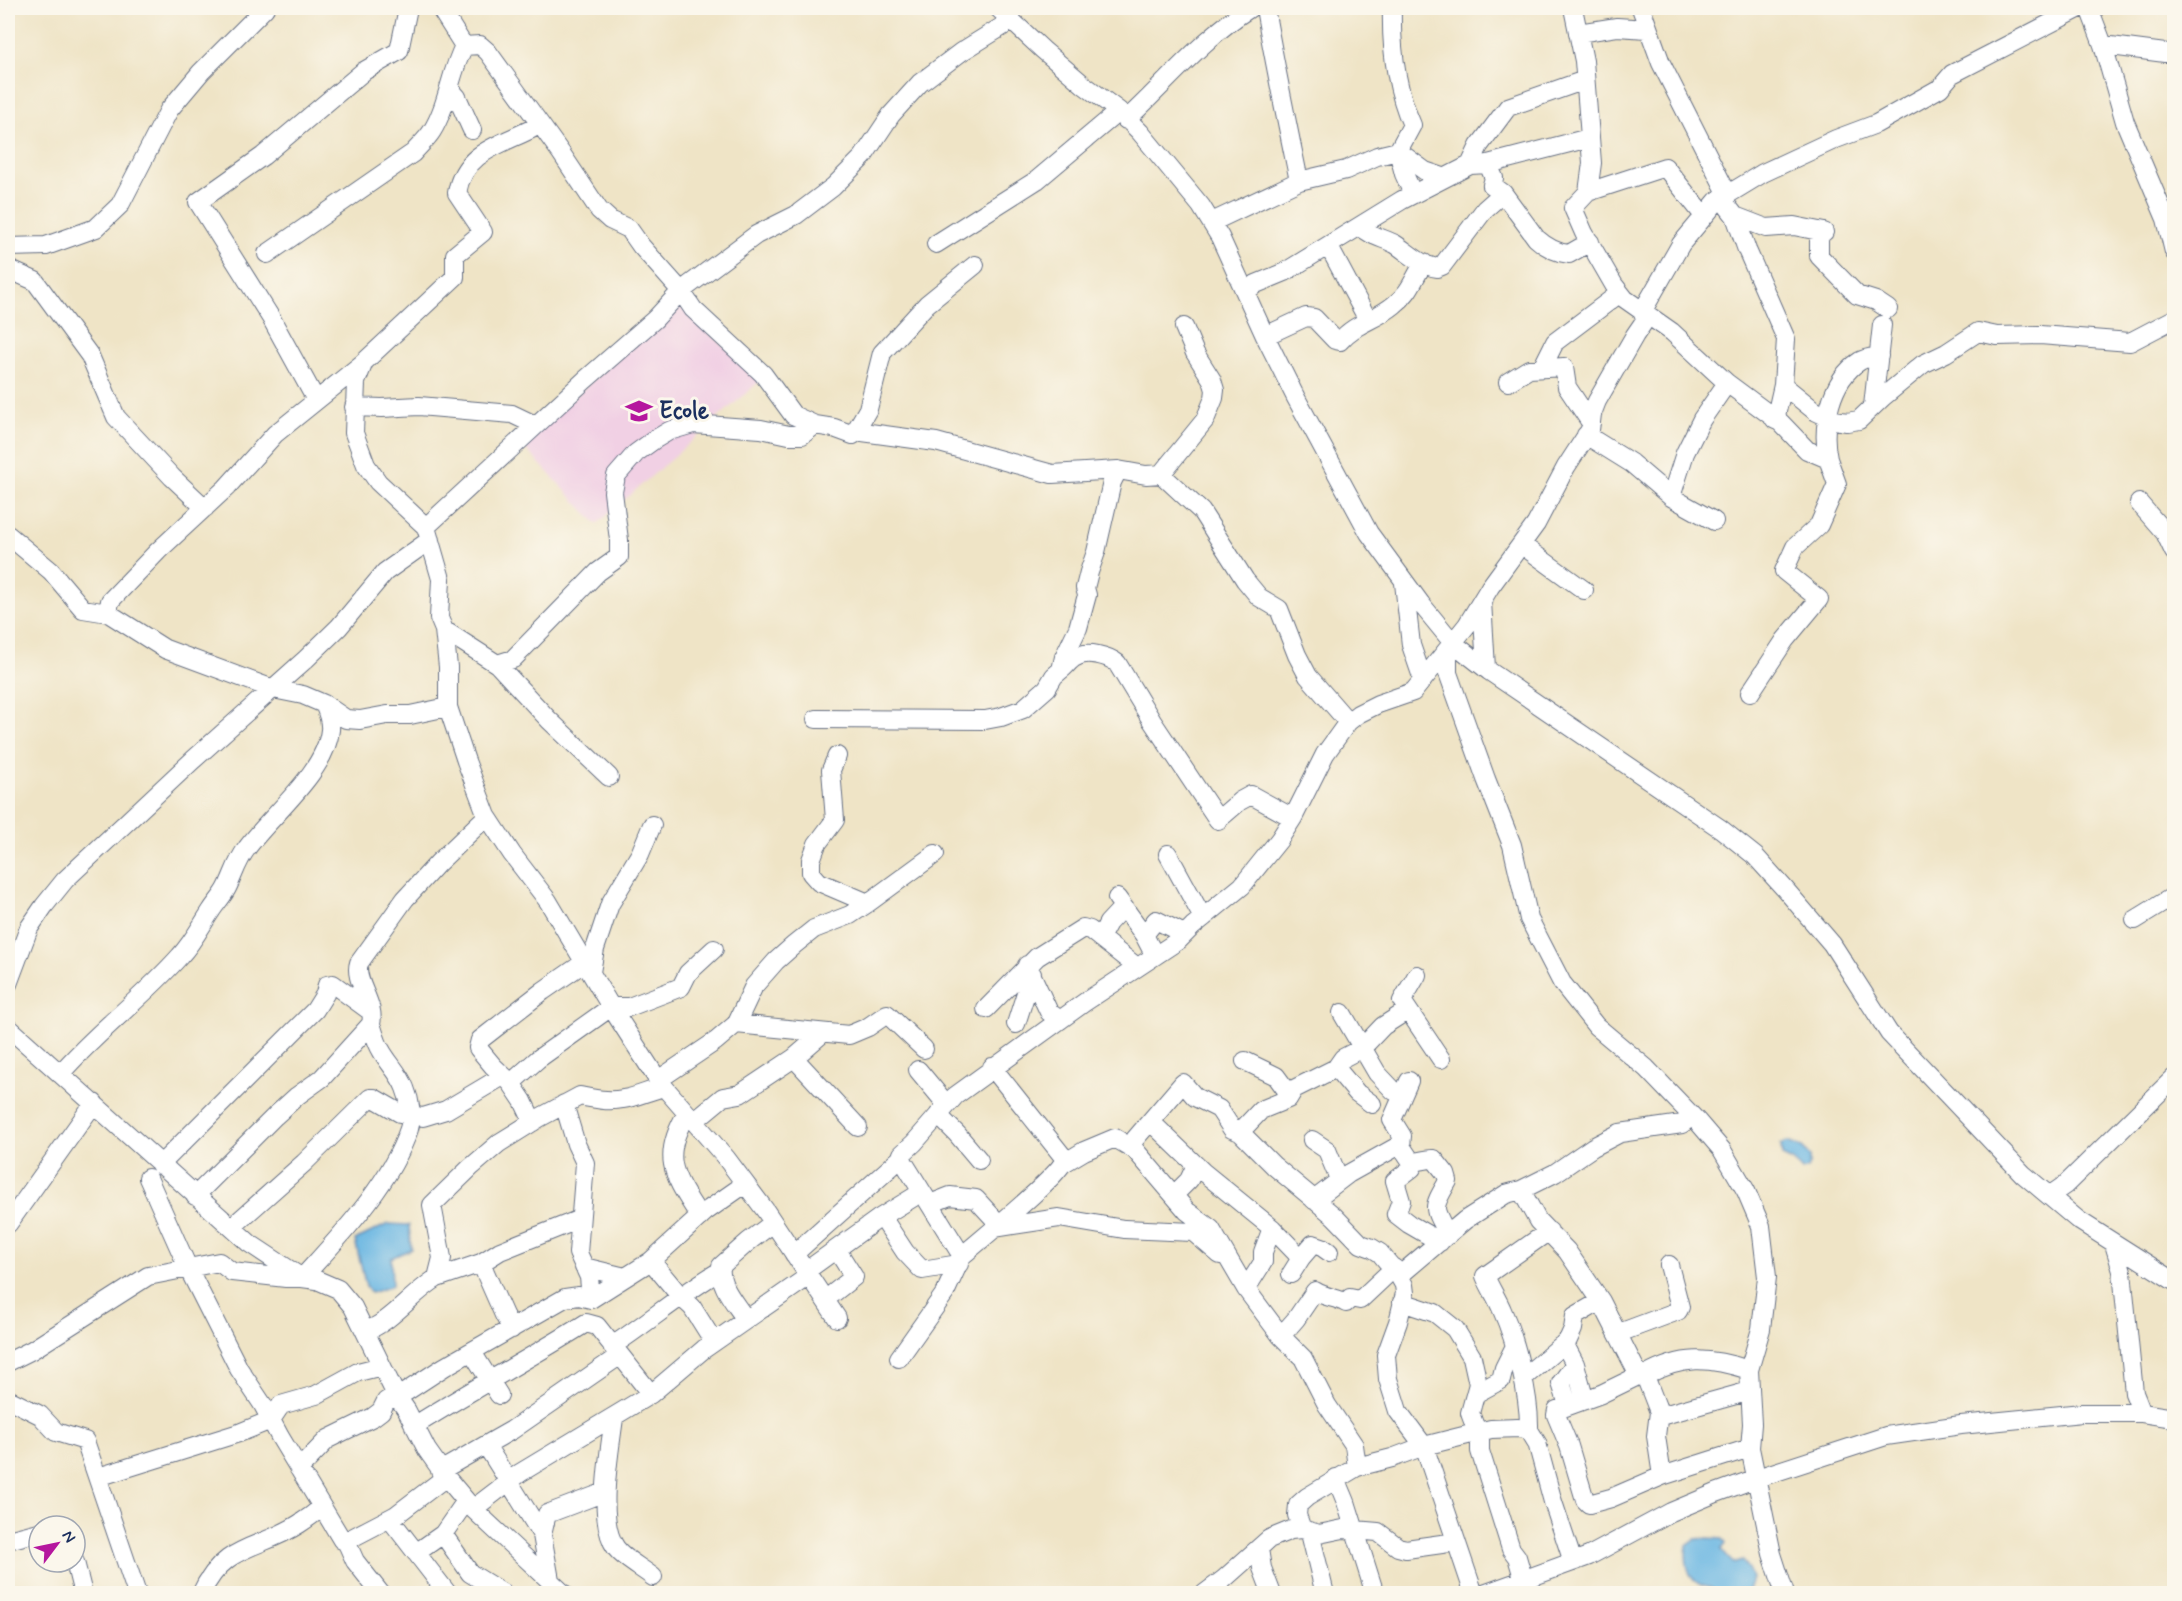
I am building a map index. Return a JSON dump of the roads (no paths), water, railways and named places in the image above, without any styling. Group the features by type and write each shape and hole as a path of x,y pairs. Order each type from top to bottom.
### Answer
{"street":[{"path":"8,247 46,246 96,228 120,205 169,110 201,72 265,8"},
{"path":"316,400 271,318 198,202 263,156 364,71 399,51 408,8"},
{"path":"440,8 464,46"},
{"path":"998,8 1084,85 1123,115 1180,180 1212,222 1265,336 1326,456 1369,533 1450,646 1721,829 1755,856 1832,944 1889,1033 1996,1147 2023,1174 2078,1220 2175,1281"},
{"path":"936,244 1037,180 1123,115 1232,19 1250,8"},
{"path":"1265,8 1299,181"},
{"path":"1392,8 1395,61 1404,106 1412,125 1398,151 1404,174 1413,194"},
{"path":"1572,8 1584,61 1592,163 1588,192"},
{"path":"1641,8 1661,63 1735,216 1747,250 1785,332 1783,385 1775,420"},
{"path":"794,1254 901,1158 902,1154 955,1096 992,1067 1155,956 1242,886 1271,851 1293,818 1325,754 1348,722 1378,704 1413,692 1450,646 1522,545 1589,429 1592,414 1681,244 1724,195 1804,154 1876,124 1940,88 1952,74 2080,8"},
{"path":"2089,8 2103,45 2125,122 2166,219 2175,252"},
{"path":"8,984 29,928 64,880 339,627 386,572 535,425 655,319 681,291 740,246 796,215 833,187 863,157 891,115 920,83 962,52 1011,21"},
{"path":"1578,33 1617,27 1647,29"},
{"path":"464,46 480,45 488,52 599,210 610,220 629,229 640,246 702,318 763,374 793,415 814,425 852,435 868,409 882,353 927,304 975,265"},
{"path":"2103,45 2165,53 2175,52"},
{"path":"267,254 413,153 432,131 449,88 456,61 464,46"},
{"path":"1585,80 1508,107 1479,146 1479,164 1494,178 1492,185 1503,193 1536,238 1547,247 1569,254 1590,242"},
{"path":"449,88 457,97 472,130"},
{"path":"108,613 110,601 158,551 226,488 275,434 364,362 455,277 455,255 483,232 457,192 460,178 466,167 476,157 539,125"},
{"path":"1245,292 1256,284 1286,272 1443,177 1479,164 1589,138"},
{"path":"1212,222 1299,181 1346,170 1377,156 1398,151 1425,171 1443,177"},
{"path":"1704,216 1665,167 1588,192 1573,208 1620,293 1645,314 1672,332 1727,383 1781,423 1807,450 1828,459"},
{"path":"1360,226 1365,231 1394,244 1432,267 1442,266 1485,210 1503,193"},
{"path":"1735,216 1766,228 1794,226 1822,232 1819,256 1857,295 1876,302 1885,317 1873,406"},
{"path":"1329,247 1368,320"},
{"path":"1265,336 1310,317 1314,318 1335,340 1340,341 1355,326 1383,313 1398,302 1411,288 1416,274 1424,263"},
{"path":"8,269 35,281 90,356 116,417 171,477 205,508"},
{"path":"1542,368 1555,342 1620,293"},
{"path":"1783,385 1815,411 1828,417 1847,422 1859,420 1923,364 1946,353 1978,332 1997,336 2040,335 2130,342 2175,319"},
{"path":"1161,474 1205,420 1214,398 1215,390 1212,380 1195,353 1184,327"},
{"path":"1750,693 1785,640 1819,599 1785,571 1795,547 1819,525 1837,484 1826,446 1831,401 1844,376 1862,360 1879,356"},
{"path":"364,362 356,382 354,433 366,465 378,482 428,533 441,579 439,618 444,630 448,667 448,707 486,816 548,901 611,1007 661,1083 726,1158 774,1223 837,1318"},
{"path":"1508,382 1529,369 1564,367 1567,387 1589,429 1671,497 1713,521"},
{"path":"1671,497 1685,453 1704,414 1727,383"},
{"path":"354,407 419,406 512,414 535,425"},
{"path":"497,664 513,659 598,572 619,557 613,492 616,476 636,453 669,431 693,423 761,429 789,435 802,435 814,425"},
{"path":"855,431 936,442 1052,474 1118,470 1161,474 1201,511 1245,580 1259,597 1279,609 1308,676 1348,722"},
{"path":"1061,670 1088,595 1085,588 1112,482 1118,470"},
{"path":"2139,503 2165,533 2175,552"},
{"path":"8,535 51,572 82,609 108,613 165,649 273,689 303,695 324,704 346,719 410,715 448,707"},
{"path":"1522,545 1584,590"},
{"path":"1404,582 1411,645 1423,680"},
{"path":"1482,601 1486,669"},
{"path":"444,630 497,664 549,720 609,777"},
{"path":"1450,646 1448,673 1512,845 1529,919 1562,983 1596,1026 1646,1068 1722,1150 1746,1191 1761,1226 1767,1277 1761,1329 1749,1370 1752,1424 1750,1448 1773,1554 1785,1593"},
{"path":"816,719 985,720 1001,717 1023,709 1039,696 1076,656 1087,654 1110,658 1117,663 1152,721 1218,820 1239,801 1251,795 1293,818"},
{"path":"60,1074 85,1046 180,956 200,931 227,889 234,867 246,848 322,757 330,729 330,718 324,704"},
{"path":"837,756 831,770 835,820 817,844 811,860 811,873 819,882 868,903"},
{"path":"302,1278 347,1227 389,1171 409,1128 411,1115 406,1089 380,1049 370,1017 368,996 357,969 359,963 405,899 486,816"},
{"path":"533,1122 523,1101 507,1079 478,1048 480,1040 543,991 588,967 610,904 640,854 652,825"},
{"path":"437,1278 442,1258 432,1205 499,1143 580,1096 595,1099 625,1099 661,1083 736,1024 754,986 776,961 814,930 850,915 935,854"},
{"path":"1168,854 1203,918"},
{"path":"2134,920 2175,896"},
{"path":"1100,938 1120,903 1144,935 1155,956"},
{"path":"1144,935 1156,920 1184,934"},
{"path":"986,1009 1029,970 1037,957 1083,927 1137,967"},
{"path":"231,1227 304,1163 370,1098 400,1113 423,1117 446,1110 507,1079 611,1007 629,1007 681,987 688,973 714,949"},
{"path":"1029,970 1049,1012 1060,1020"},
{"path":"1016,1024 1029,970"},
{"path":"1417,975 1402,1001 1441,1059"},
{"path":"154,1171 315,1010 325,994 327,985 333,984 370,1017"},
{"path":"1240,1132 1261,1110 1288,1099 1294,1089 1336,1068 1343,1058 1362,1048 1383,1026 1408,1010"},
{"path":"1342,1013 1377,1073 1401,1086 1392,1120 1402,1136 1401,1146 1411,1161 1415,1162"},
{"path":"736,1024 849,1035 868,1028 887,1014 924,1049"},
{"path":"195,1196 282,1109 322,1078 370,1017"},
{"path":"8,1027 94,1103 154,1171 195,1196 256,1249 302,1278"},
{"path":"700,1217 672,1167 672,1147 679,1125 723,1097 740,1094 794,1058 823,1033"},
{"path":"794,1058 858,1126"},
{"path":"1245,1061 1276,1076 1290,1095"},
{"path":"992,1067 1064,1156 1064,1163"},
{"path":"1336,1068 1357,1093 1372,1104"},
{"path":"918,1070 957,1134 979,1160"},
{"path":"2049,1196 2065,1185 2175,1078"},
{"path":"1128,1146 1183,1083 1195,1097 1219,1109 1232,1129 1240,1132 1274,1166 1334,1216 1361,1244 1380,1253 1396,1272 1404,1285 1405,1293 1398,1322 1386,1355 1388,1379 1398,1411 1424,1446 1474,1593"},
{"path":"8,1224 94,1103"},
{"path":"564,1104 576,1144 585,1163 578,1253 591,1285 588,1299 591,1324"},
{"path":"1281,1336 1315,1291 1326,1298 1338,1298 1346,1303 1350,1298 1360,1300 1466,1220 1506,1194 1521,1190 1554,1173 1593,1147 1620,1133 1682,1125 1692,1116"},
{"path":"1151,1122 1196,1165 1272,1228 1301,1258"},
{"path":"899,1358 945,1293 961,1260 1064,1163 1084,1151 1115,1138 1135,1150 1187,1211 1211,1229 1246,1289 1281,1336 1303,1358 1327,1405 1354,1445 1357,1467"},
{"path":"1312,1140 1327,1150 1341,1179"},
{"path":"1314,1200 1341,1179 1377,1157 1401,1146"},
{"path":"901,1158 961,1260"},
{"path":"1427,1158 1434,1159 1446,1174 1448,1181 1435,1203 1444,1238 1409,1224 1396,1214 1401,1201 1395,1181 1412,1168 1415,1162 1427,1158"},
{"path":"1174,1195 1189,1179 1196,1165"},
{"path":"154,1171 189,1270 239,1369 263,1405 342,1540 346,1541 356,1561 381,1593"},
{"path":"299,1469 328,1439 373,1417 381,1411 386,1401 565,1298 574,1296 588,1299 651,1261 700,1217 745,1184"},
{"path":"865,1190 885,1216 905,1252 922,1270 961,1260"},
{"path":"1521,1190 1538,1221 1566,1251 1601,1301 1619,1332 1636,1370 1643,1375 1660,1416 1656,1436 1662,1476"},
{"path":"416,1553 443,1534 470,1505 651,1394 714,1342 885,1216 926,1198 950,1196 976,1199 996,1226"},
{"path":"996,1226 1059,1218 1125,1229 1193,1232 1231,1263"},
{"path":"365,1331 391,1316 437,1278 481,1263 500,1251 580,1219"},
{"path":"346,1541 390,1519 412,1504 443,1474 512,1430 616,1351 691,1288 720,1271 725,1262 774,1223"},
{"path":"1246,1289 1263,1262 1263,1252 1272,1228"},
{"path":"1549,1231 1485,1276 1503,1312 1523,1378 1530,1414 1529,1430 1537,1443 1552,1502 1573,1562"},
{"path":"1291,1274 1312,1244 1322,1246 1329,1252"},
{"path":"2114,1244 2122,1271 2134,1393 2142,1413"},
{"path":"826,1299 854,1277 837,1250"},
{"path":"651,1261 681,1297 693,1306 714,1342"},
{"path":"8,1362 32,1350 148,1276 189,1270 219,1262 232,1272 317,1280 338,1289 353,1307 397,1396 443,1474 470,1505 564,1593"},
{"path":"481,1263 512,1329"},
{"path":"1619,1332 1678,1311 1680,1306 1669,1265"},
{"path":"584,1267 625,1277"},
{"path":"720,1271 727,1292 746,1320"},
{"path":"1523,1378 1564,1343 1573,1329 1575,1316 1601,1301"},
{"path":"1402,1302 1435,1313 1455,1329 1472,1357 1478,1384 1470,1413 1478,1432 1480,1451 1511,1549 1530,1584"},
{"path":"414,1426 494,1388 520,1364 586,1323 597,1326 651,1394"},
{"path":"1564,1343 1575,1364 1561,1383 1577,1402"},
{"path":"1475,1394 1501,1380 1514,1348"},
{"path":"472,1352 494,1388"},
{"path":"1749,1370 1724,1362 1681,1360 1557,1410 1556,1415 1589,1504 1611,1498 1662,1476 1750,1448"},
{"path":"98,1477 239,1433 271,1420 281,1405 316,1395 358,1372 382,1366"},
{"path":"1660,1416 1750,1391"},
{"path":"8,1401 40,1415 56,1432 85,1441 137,1593"},
{"path":"1484,1593 1530,1584 1671,1512 1757,1478 1886,1436 1970,1424 2082,1413 2142,1413 2175,1418"},
{"path":"614,1418 605,1492 605,1512 616,1549 653,1577"},
{"path":"1325,1593 1306,1531 1297,1515 1298,1505 1307,1497 1357,1467 1392,1458 1424,1446 1491,1429 1529,1430"},
{"path":"486,1445 542,1535 550,1580"},
{"path":"1336,1478 1356,1530 1375,1593"},
{"path":"542,1535 547,1514 605,1492"},
{"path":"201,1593 209,1576 223,1561 298,1525 322,1507"},
{"path":"390,1519 448,1593"},
{"path":"1204,1593 1269,1539 1281,1533 1306,1531 1319,1534 1343,1529 1378,1532 1398,1547 1406,1549 1456,1542"},
{"path":"443,1534 470,1573 504,1593"},
{"path":"8,1540 27,1535"},
{"path":"1259,1549 1262,1568 1272,1593"},
{"path":"78,1574 83,1593"}],"water":[{"path":"1787,1142 1802,1148 1810,1156 1808,1169 1802,1171 1793,1161 1782,1156 1781,1145"},
{"path":"388,1224 409,1225 411,1249 391,1258 392,1286 371,1293 366,1287 355,1240"},
{"path":"1695,1539 1723,1539 1726,1544 1721,1550 1733,1563 1743,1560 1752,1578 1747,1593 1717,1593 1692,1578 1686,1556 1687,1545"}],"place":[{"name":"Ecole","path":"639,411"}]}
